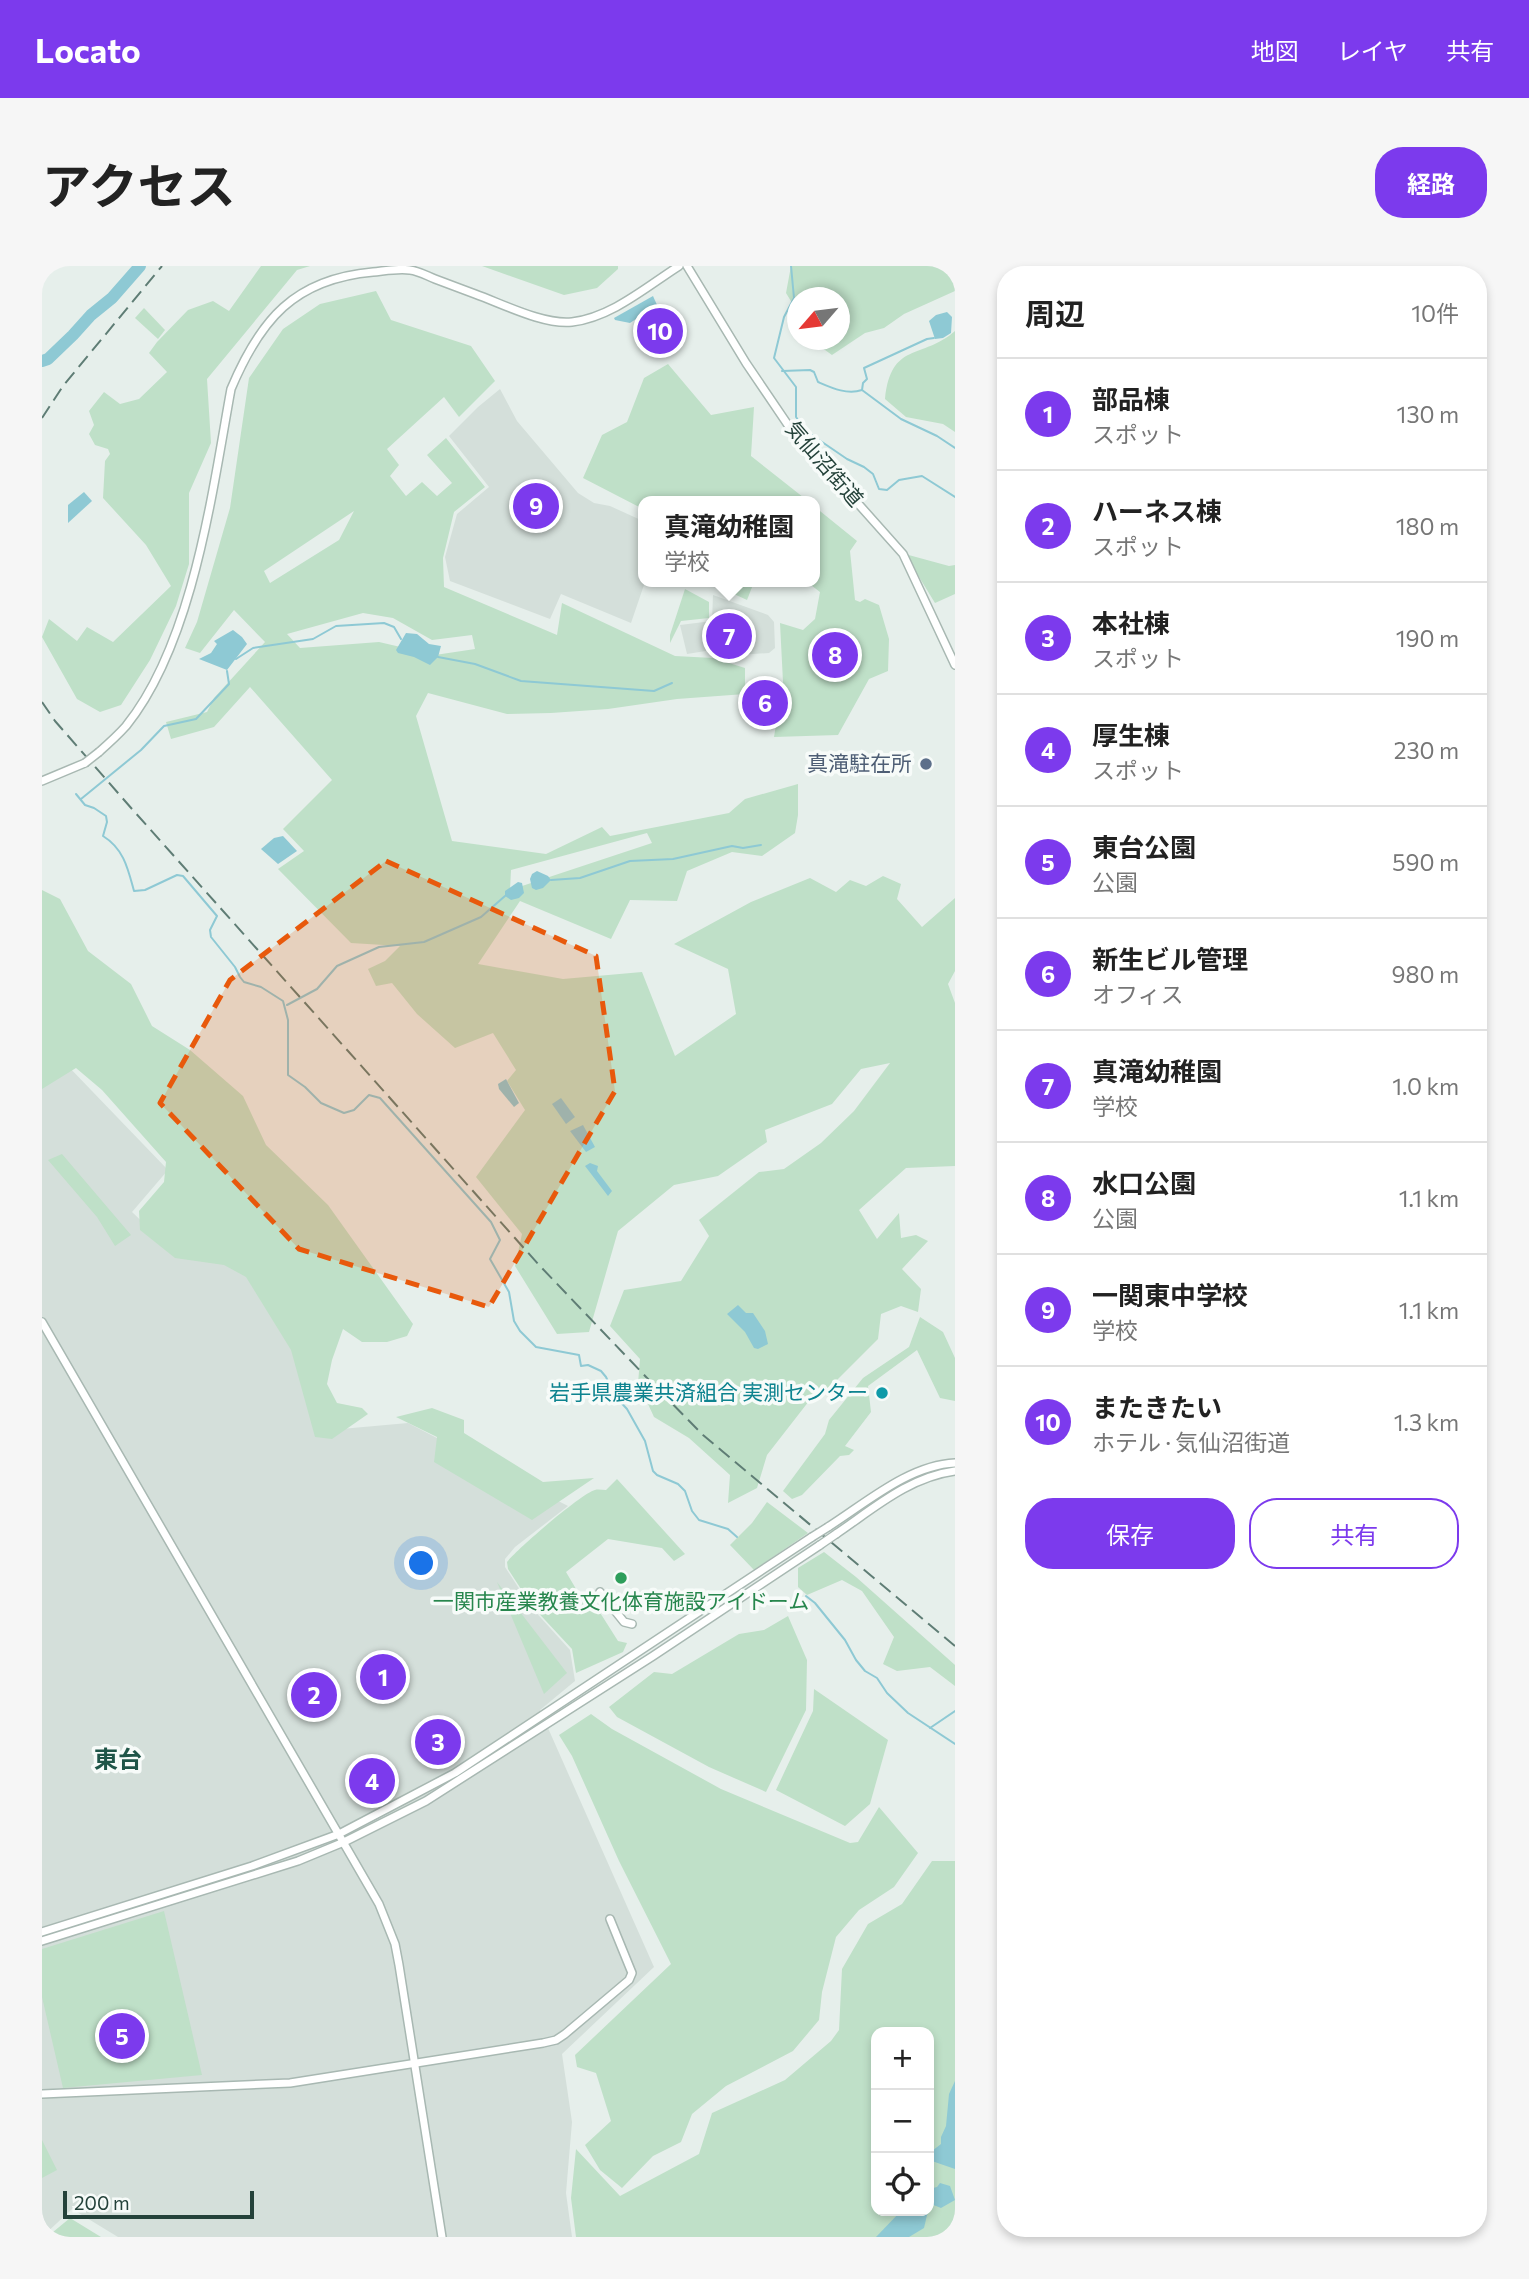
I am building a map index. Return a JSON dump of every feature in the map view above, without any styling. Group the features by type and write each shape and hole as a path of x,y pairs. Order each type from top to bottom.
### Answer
{"street":[{"path":"42,782 85,763 99,752 124,728 158,675 172,643 191,583 231,389 253,342 274,316 298,295 348,274 410,269 552,321 570,322 594,317 614,308 679,266"},
{"name":"気仙沼街道","path":"687,266 759,384 788,425 903,554 955,665"},
{"path":"42,1322 379,1904 395,1944 442,2237"},
{"path":"42,1932 252,1867 339,1834 455,1773 912,1474 936,1465 955,1463"},
{"path":"42,1941 255,1876 344,1842 447,1789 916,1481 939,1473 955,1472"},
{"path":"600,1592 624,1622 632,1624"},
{"path":"42,2094 290,2083 556,2040 629,1980 632,1973 610,1919"}],"highlighted area":[{"path":"386,861 596,956 615,1091 489,1307 299,1249 160,1103 230,980"}],"shaded area":[{"path":"500,389 517,421 578,493 594,503 610,506 638,519 638,587 643,587 631,623 561,594 550,619 450,581 445,557 457,514 489,487 449,436"},
{"path":"713,595 768,615 774,622 775,648 769,653 723,656 718,649 687,654 680,625 712,621"},
{"path":"66,1064 168,1170 132,1212 175,1253 255,1260 293,1336 319,1431 408,1423 568,1506 515,1547 505,1559 505,1567 531,1607 570,1650 575,1681 540,1710 654,1967 562,2054 572,2122 566,2193 572,2237 118,2237 72,2209 42,2237 42,1084"}],"green space":[{"path":"261,266 310,266 297,270 207,379 211,443 189,493 189,564 176,606 150,660 121,705 100,712 77,699 42,637 49,619 77,641 87,627 113,642 171,586 146,545 103,498 105,461 110,454 108,449 95,445 89,434 94,425 89,411 104,392 120,404 139,399 167,372 149,353 157,342 188,310 213,301 229,311"},
{"path":"482,266 618,266 618,269 597,288 564,295"},
{"path":"791,266 955,266 955,291 904,314 884,328 865,333 850,343 850,287 787,287"},
{"path":"376,291 391,320 471,346 495,381 459,417 444,397 387,449 399,465 390,476 406,496 422,482 437,496 452,483 427,455 446,438 485,487 454,512 443,558 444,587 557,635 562,603 675,656 713,658 745,668 745,694 677,699 608,709 507,714 428,693 416,716 452,841 546,854 602,827 610,836 729,813 745,799 798,784 795,833 762,856 732,852 687,871 677,901 630,900 611,939 520,901 478,964 563,979 642,972 675,1056 736,1014 728,969 674,944 751,902 810,878 836,892 850,880 866,886 883,876 901,884 897,899 922,927 955,898 955,971 948,984 955,1003 955,1166 906,1168 859,1210 877,1239 899,1213 901,1238 916,1235 928,1241 902,1269 921,1289 918,1312 901,1306 881,1314 878,1339 829,1388 809,1401 767,1455 757,1488 728,1503 730,1475 689,1438 654,1417 648,1404 637,1396 640,1359 610,1326 624,1290 681,1281 709,1236 699,1220 759,1172 784,1169 821,1143 854,1111 890,1063 861,1069 832,1104 765,1130 767,1142 718,1176 674,1185 618,1231 589,1332 557,1334 515,1266 522,1234 476,1177 525,1110 507,1081 516,1070 493,1033 455,1048 417,1014 392,983 376,986 368,969 385,961 400,946 351,943 278,869 304,851 283,829 332,780 250,687 214,727 171,739 166,722 207,712 214,698 265,642 234,610 200,653 185,648 197,622 230,508 249,378 283,329 320,304","holes":["354,511 339,540 270,583 264,571","363,613 393,618 432,640 472,635 475,649 435,655 379,642 300,648 287,634","647,833 652,843 510,890 511,870"]},
{"path":"144,308 165,330 158,339 135,318"},
{"path":"955,331 955,432 943,424 906,417 885,399 888,381 901,360 943,340"},
{"path":"825,350 840,350 832,355"},
{"path":"668,364 711,415 754,407 751,456 802,496 638,496 638,506 583,478 602,435 627,422 644,378"},
{"path":"820,511 857,541 850,551 855,600 860,602 865,599 879,605 889,639 888,671 869,679 838,735 774,737 783,682 780,623 803,630 815,619 820,592 814,587 820,587"},
{"path":"905,554 949,566 955,565 955,594 935,603"},
{"path":"736,587 752,587 747,600 734,594"},
{"path":"685,589 709,602 709,618 681,621 670,643 670,635"},
{"path":"42,890 60,899 88,951 131,984 152,1026 190,1050 243,1096 266,1145 328,1205 413,1324 407,1336 387,1342 362,1342 343,1329 327,1384 337,1403 362,1408 368,1414 332,1439 315,1437 291,1350 246,1277 224,1265 175,1258 140,1230 139,1211 164,1182 166,1162 102,1090 76,1068 42,1089"},
{"path":"62,1154 131,1235 115,1246 97,1217 48,1160"},
{"path":"920,1317 943,1332 955,1358 955,1401 940,1398 917,1350 868,1386 871,1412 845,1446 854,1450 849,1455 840,1456 802,1495 792,1499 783,1491 825,1434 829,1420 863,1378 909,1347"},
{"path":"432,1408 464,1420 464,1433 543,1482 594,1478 532,1520 434,1462 437,1437 396,1417"},
{"path":"617,1479 685,1554 674,1561 662,1548 608,1539 566,1572 582,1599 592,1600 618,1641 627,1643 623,1652 576,1673 572,1649 532,1606 508,1569 507,1562 577,1501 595,1490 606,1490"},
{"path":"767,1502 808,1533 754,1570 730,1545 752,1523"},
{"path":"824,1552 955,1665 955,1686 930,1667 897,1671 883,1664 894,1637 862,1591 842,1580 807,1595 798,1587 798,1568"},
{"path":"497,1582 567,1673 544,1694"},
{"path":"788,1616 807,1660 806,1710 766,1792 709,1767 617,1717 609,1707 654,1672 672,1674 739,1634 764,1630"},
{"path":"814,1689 888,1740 870,1804 845,1826 776,1790 813,1711"},
{"path":"591,1714 612,1729 721,1789 850,1843 858,1842 879,1807 918,1853 894,1887 859,1910 836,1937 822,1992 819,2020 793,2051 726,2086 692,2114 681,2142 653,2156 622,2188 600,2170 585,2145 611,2121 596,2073 577,2067 575,2055 671,1964 619,1861 572,1756 559,1735"},
{"path":"932,1861 955,1861 955,2237 576,2237 571,2198 576,2149 620,2196 699,2154 712,2113 785,2080 831,2041 839,2030 842,1969 868,1924 902,1904"},
{"path":"164,1911 202,2075 63,2088 42,1997 42,1949"},
{"path":"42,2140 57,2170 42,2178"},
{"path":"70,2218 101,2237 47,2237"}],"water":[{"path":"653,296 657,305 630,323 615,320 614,318"},
{"path":"947,312 952,317 951,333 935,339 929,321 936,315"},
{"path":"84,492 92,501 68,523 68,505"},
{"path":"233,630 247,644 227,670 199,659 211,653 217,644 214,641"},
{"path":"406,633 417,634 429,644 441,646 438,657 430,665 398,653 396,650"},
{"path":"283,836 297,851 278,864 261,849 274,838"},
{"path":"537,871 551,880 543,888 536,890 532,888 530,879"},
{"path":"518,882 522,883 524,893 511,900 505,896 505,891"},
{"path":"506,1079 519,1103 514,1107 499,1089 498,1084"},
{"path":"561,1098 575,1117 566,1124 552,1104"},
{"path":"583,1125 595,1147 586,1152 570,1131"},
{"path":"590,1163 598,1166 597,1171 612,1191 608,1196 585,1166"},
{"path":"738,1305 746,1313 753,1313 765,1331 768,1344 754,1348 745,1332 727,1314"},
{"path":"955,2081 955,2169 934,2162 934,2149 941,2144 946,2126 949,2094"},
{"path":"940,2183 950,2186 955,2200 941,2208 934,2205 934,2188"},
{"path":"896,2216 927,2216 924,2228 909,2237 876,2237"}],"waterway":[{"path":"42,361 48,359 91,315 112,298 140,266"},
{"path":"791,266 794,298 784,317 774,358 796,387 796,417 806,431 873,474 879,489 887,490 899,480 922,476 955,497"},
{"path":"782,371 810,370 814,372 818,382 840,390 862,390 867,379 864,368 934,338"},
{"path":"862,390 901,419 955,448"},
{"path":"236,659 253,648 313,639 336,626 384,623 394,627 401,639"},
{"path":"438,657 475,664 521,681 654,691 672,683"},
{"path":"81,799 141,750 164,726 196,719 229,684 227,671"},
{"path":"76,794 85,805 106,816 103,836 120,853 134,891 145,890 177,875 183,876 217,916 210,930 211,937 240,977 244,982 261,987 283,1001 288,1020 288,1075 321,1103 344,1113 354,1110 369,1095 380,1098 491,1222 500,1240 490,1259 509,1292 514,1321 520,1331 536,1347 579,1355 581,1366 588,1365 601,1371 645,1441 653,1471 678,1484 685,1491 692,1511 699,1520 728,1529 737,1537"},
{"path":"551,880 580,878 630,861 673,859 732,846 743,848 761,845"},
{"path":"287,1005 317,989 337,966 379,947 424,942 481,917 505,896"},
{"path":"806,1596 845,1640 865,1671 877,1678 887,1693 908,1713 955,1744"},
{"path":"930,1728 955,1711"}],"railway":[{"path":"42,418 63,386 162,266"},
{"path":"42,702 55,721 132,809 539,1265 648,1379 703,1435 955,1646"}],"place":[{"name":"またきたい","path":"660,331"},
{"name":"一関東中学校","path":"536,506"},
{"name":"真滝幼稚園","path":"729,636"},
{"name":"水口公園","path":"835,655"},
{"name":"新生ビル管理","path":"765,703"},
{"name":"真滝駐在所","path":"926,764"},
{"name":"岩手県農業共済組合 実測センター","path":"882,1393"},
{"name":"一関市産業教養文化体育施設アイドーム","path":"621,1578"},
{"name":"部品棟","path":"383,1677"},
{"name":"ハーネス棟","path":"314,1695"},
{"name":"本社棟","path":"438,1742"},
{"name":"厚生棟","path":"372,1781"},
{"name":"東台公園","path":"122,2036"}],"district":[{"name":"東台","path":"118,1760"}]}
